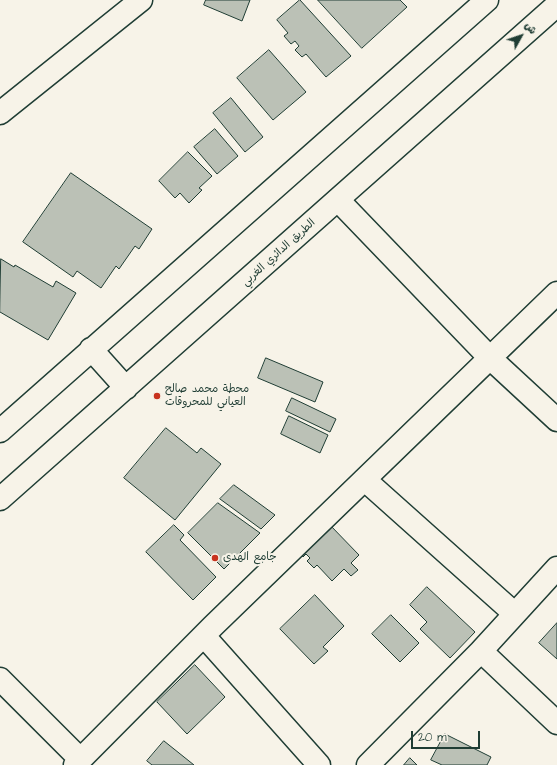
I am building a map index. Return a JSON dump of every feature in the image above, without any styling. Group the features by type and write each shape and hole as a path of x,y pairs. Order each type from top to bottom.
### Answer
{"street":[{"path":"0,431 487,0"},
{"path":"0,113 132,3"},
{"name":"الطريق الدائري الغربي","path":"0,500 557,5"},
{"path":"338,200 490,358 557,420"},
{"path":"0,679 78,762 204,636 557,293"},
{"path":"92,349 126,388"},
{"path":"365,480 515,614"},
{"path":"368,765 481,651 557,568"},
{"path":"204,636 319,765"},
{"path":"481,651 557,723"}],"building":[{"path":"206,0 250,0 242,21 204,5"},
{"path":"300,0 351,56 326,77 306,54 302,57 295,50 299,46 295,41 291,44 284,36 288,33 277,20"},
{"path":"318,0 400,0 407,7 362,48"},
{"path":"269,50 306,92 273,120 237,78"},
{"path":"231,98 263,137 245,152 213,113"},
{"path":"215,129 238,156 217,174 194,147"},
{"path":"188,152 212,176 199,188 202,190 189,203 180,193 175,198 159,181"},
{"path":"71,173 152,229 139,249 135,246 119,269 116,266 101,288 77,271 73,277 23,242"},
{"path":"1,259 14,267 15,265 53,287 56,281 76,293 48,340 0,312"},
{"path":"266,358 323,382 315,402 258,378"},
{"path":"292,398 336,419 330,432 286,411"},
{"path":"289,416 328,435 320,453 281,434"},
{"path":"166,428 197,453 201,448 221,464 175,520 124,478"},
{"path":"234,485 275,515 261,529 220,499"},
{"path":"218,503 260,533 224,569 188,533"},
{"path":"329,524 359,555 351,563 358,570 351,576 344,569 332,581 317,565 314,568 307,561 310,558 306,554 303,557 300,552"},
{"path":"174,525 184,535 180,540 216,577 193,600 146,552"},
{"path":"427,587 475,632 450,658 420,629 427,622 410,605"},
{"path":"315,595 344,626 323,647 328,651 314,664 280,629"},
{"path":"391,615 419,643 400,662 372,634"},
{"path":"557,623 557,659 539,643"},
{"path":"195,665 225,697 187,734 157,702"},
{"path":"445,734 491,757 487,765 442,765 431,760"},
{"path":"164,741 194,765 152,765 147,761"},
{"path":"410,758 417,765 404,765"}],"place":[{"name":"محطة محمد صالح العياني للمحروقات","path":"157,396"},
{"name":"جامع الهدى","path":"215,558"}]}
